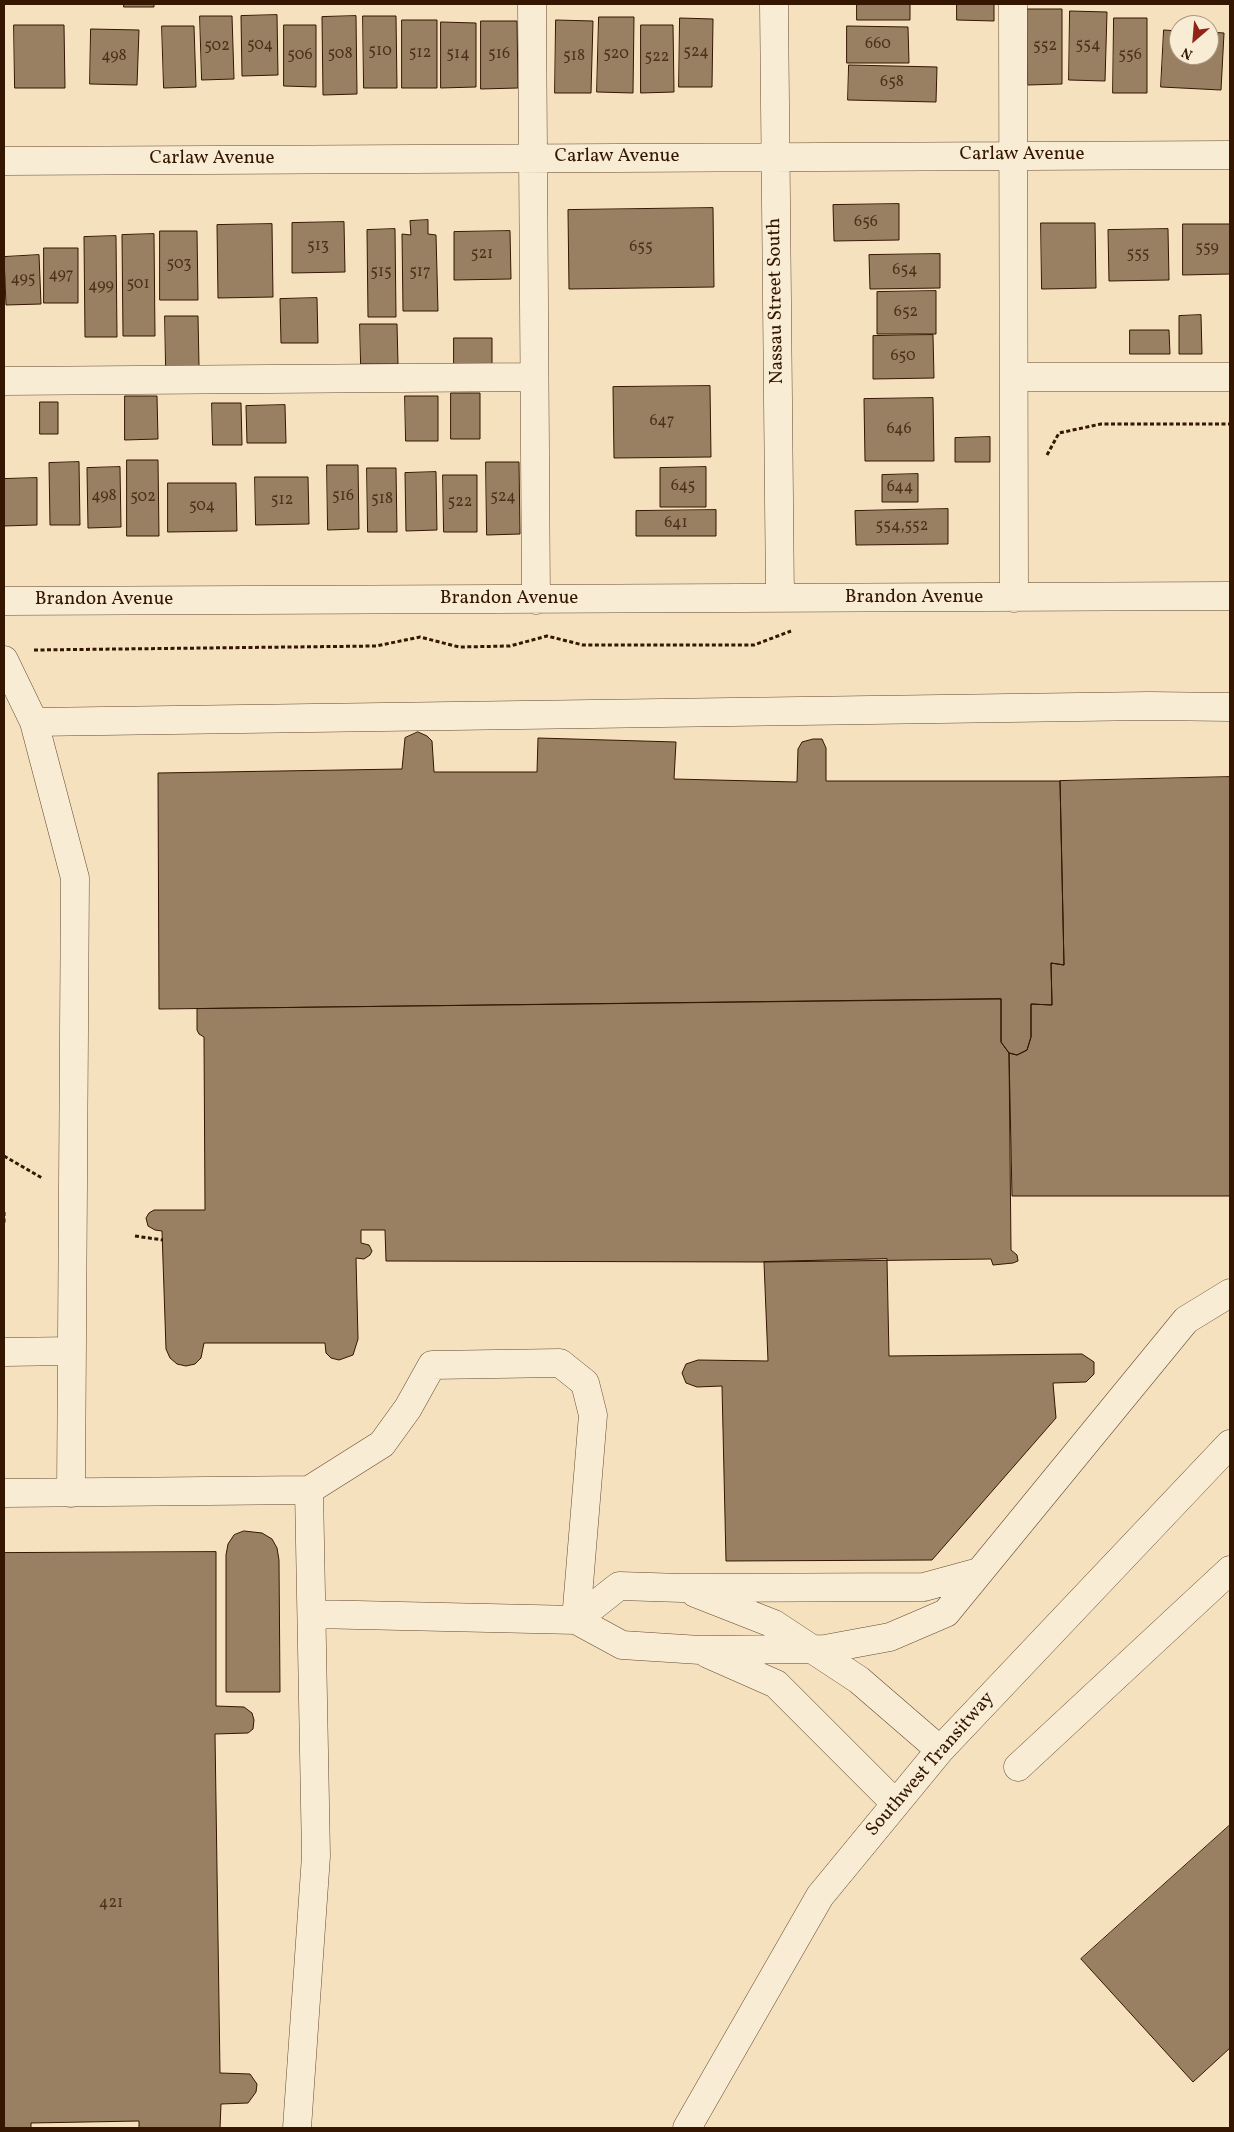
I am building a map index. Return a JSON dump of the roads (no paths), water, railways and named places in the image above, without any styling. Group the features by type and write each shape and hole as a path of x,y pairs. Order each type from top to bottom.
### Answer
{"street":[{"path":"532,4 536,600"},
{"name":"Nassau Street South","path":"774,4 780,598"},
{"path":"1012,4 1014,598"},
{"name":"Carlaw Avenue","path":"4,161 1230,155"},
{"path":"4,381 534,377"},
{"path":"1014,377 1230,377"},
{"name":"Brandon Avenue","path":"4,601 1230,596"},
{"path":"16,656 75,878 71,1493"},
{"path":"34,722 1230,707"},
{"path":"313,1614 576,1620 622,1645 700,1650 825,1649 890,1637 946,1614 1186,1320 1230,1293"},
{"path":"4,1352 72,1351"},
{"path":"4,1493 309,1490 382,1444 408,1408 432,1365 560,1363 586,1383 592,1415 576,1620"},
{"name":"Southwest Transitway","path":"687,2128 820,1896 940,1750 1230,1444"},
{"path":"297,2128 316,1856 313,1614 309,1490"},
{"path":"1018,1767 1230,1570"},
{"path":"576,1620 619,1586 682,1588 924,1587 979,1572"},
{"path":"682,1588 774,1624 859,1680 940,1750"},
{"path":"700,1650 776,1684 895,1803"}]}
